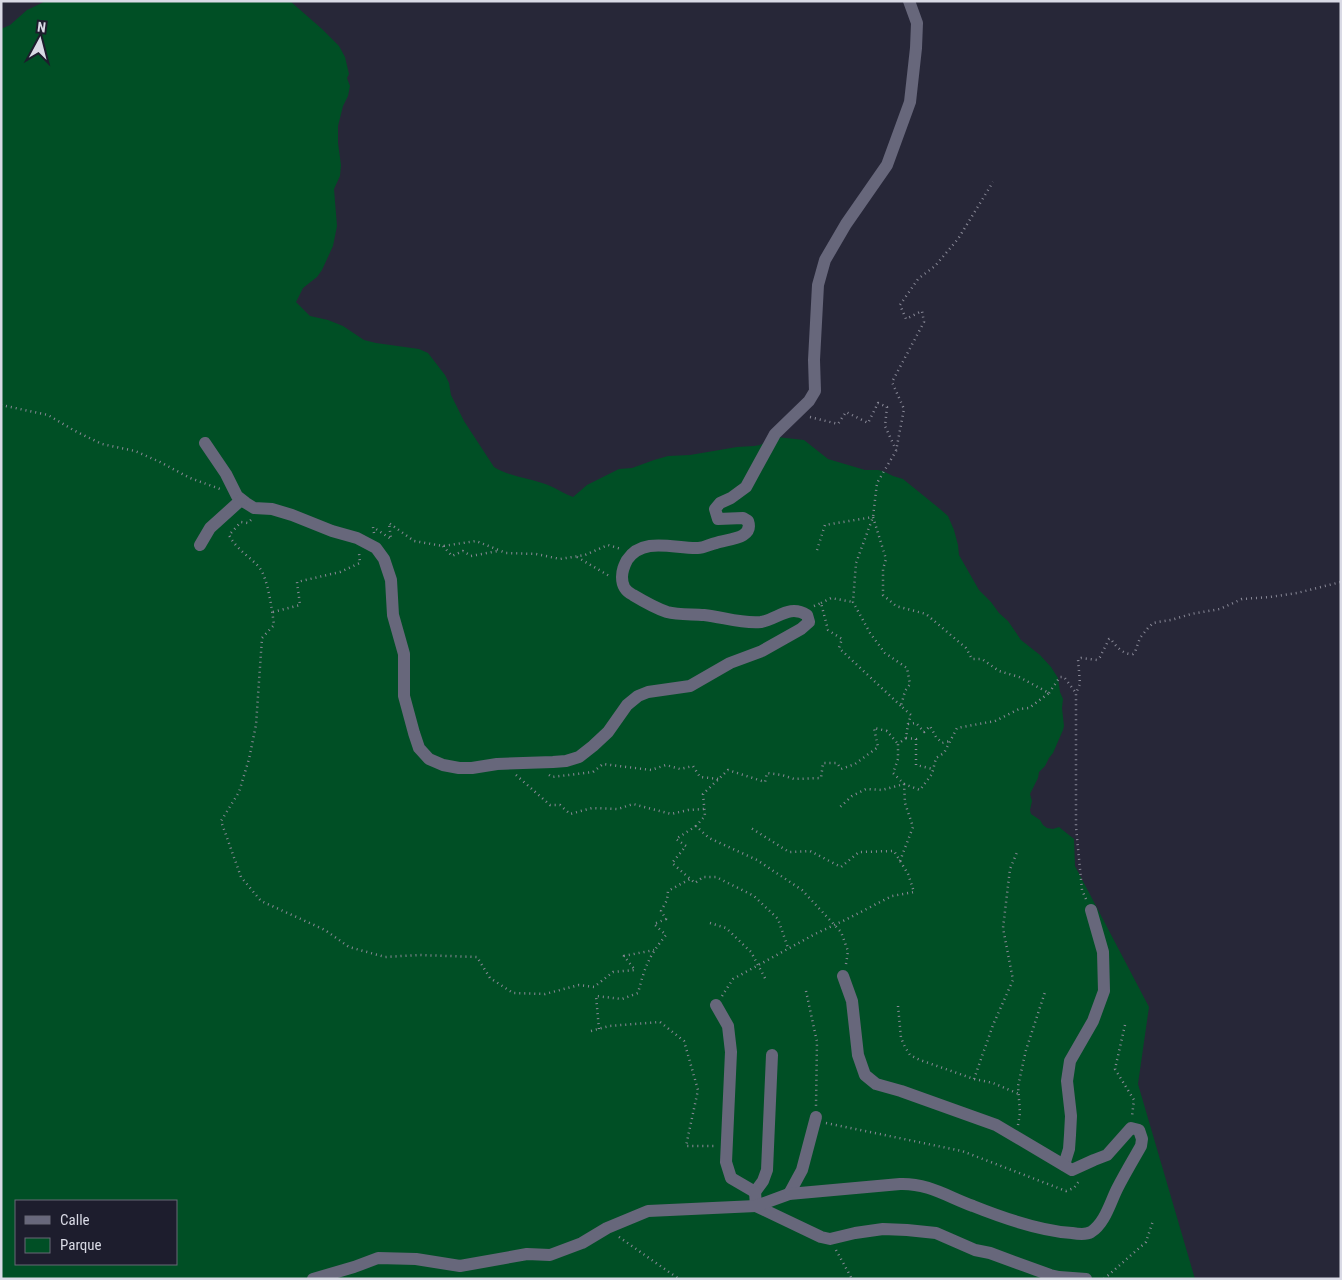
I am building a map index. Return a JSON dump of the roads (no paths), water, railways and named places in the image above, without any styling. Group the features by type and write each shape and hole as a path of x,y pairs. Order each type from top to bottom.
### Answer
{"street":[{"path":"205,443 226,474 237,496 254,508 272,509 292,515 332,531 357,538 376,548 384,559 391,580 393,615 404,654 404,696 414,733 419,748 430,759 443,765 472,768 503,763 553,762 579,757 608,732 628,705 638,696 648,692 690,686 730,663 762,651 801,629 809,622 807,615 801,611 788,611 762,622 737,621 707,615 667,612 626,592 622,584 623,567 630,556 640,548 660,546 700,548 724,540 741,537 747,532 750,525 748,521 742,518 718,519 716,508 720,502 731,498 746,487 775,434 809,401 815,391 814,360 818,285 825,260 846,224 887,165 910,102 918,23 910,1"},
{"path":"200,545 210,528 241,500"},
{"path":"1064,1165 1069,1149 1070,1135 1071,1116 1067,1081 1070,1061 1093,1021 1104,991 1103,952 1091,910"},
{"path":"312,1279 378,1258 416,1259 460,1266 527,1254 550,1255 582,1243 606,1228 648,1212 756,1206 789,1194 914,1184 931,1188 982,1209 1040,1228 1070,1233 1090,1233 1108,1210 1141,1146 1142,1139 1139,1130 1131,1128 1106,1155 1072,1170 996,1125 876,1084 865,1075 858,1055 852,1000 844,976"},
{"path":"716,1005 728,1026 731,1052 726,1162 731,1178 755,1192"},
{"path":"756,1206 755,1192 764,1181 768,1164 772,1055"},
{"path":"789,1194 802,1170 816,1117"},
{"path":"756,1206 821,1237 830,1239 883,1229 936,1232 975,1250 1050,1275 1086,1279"}]}
